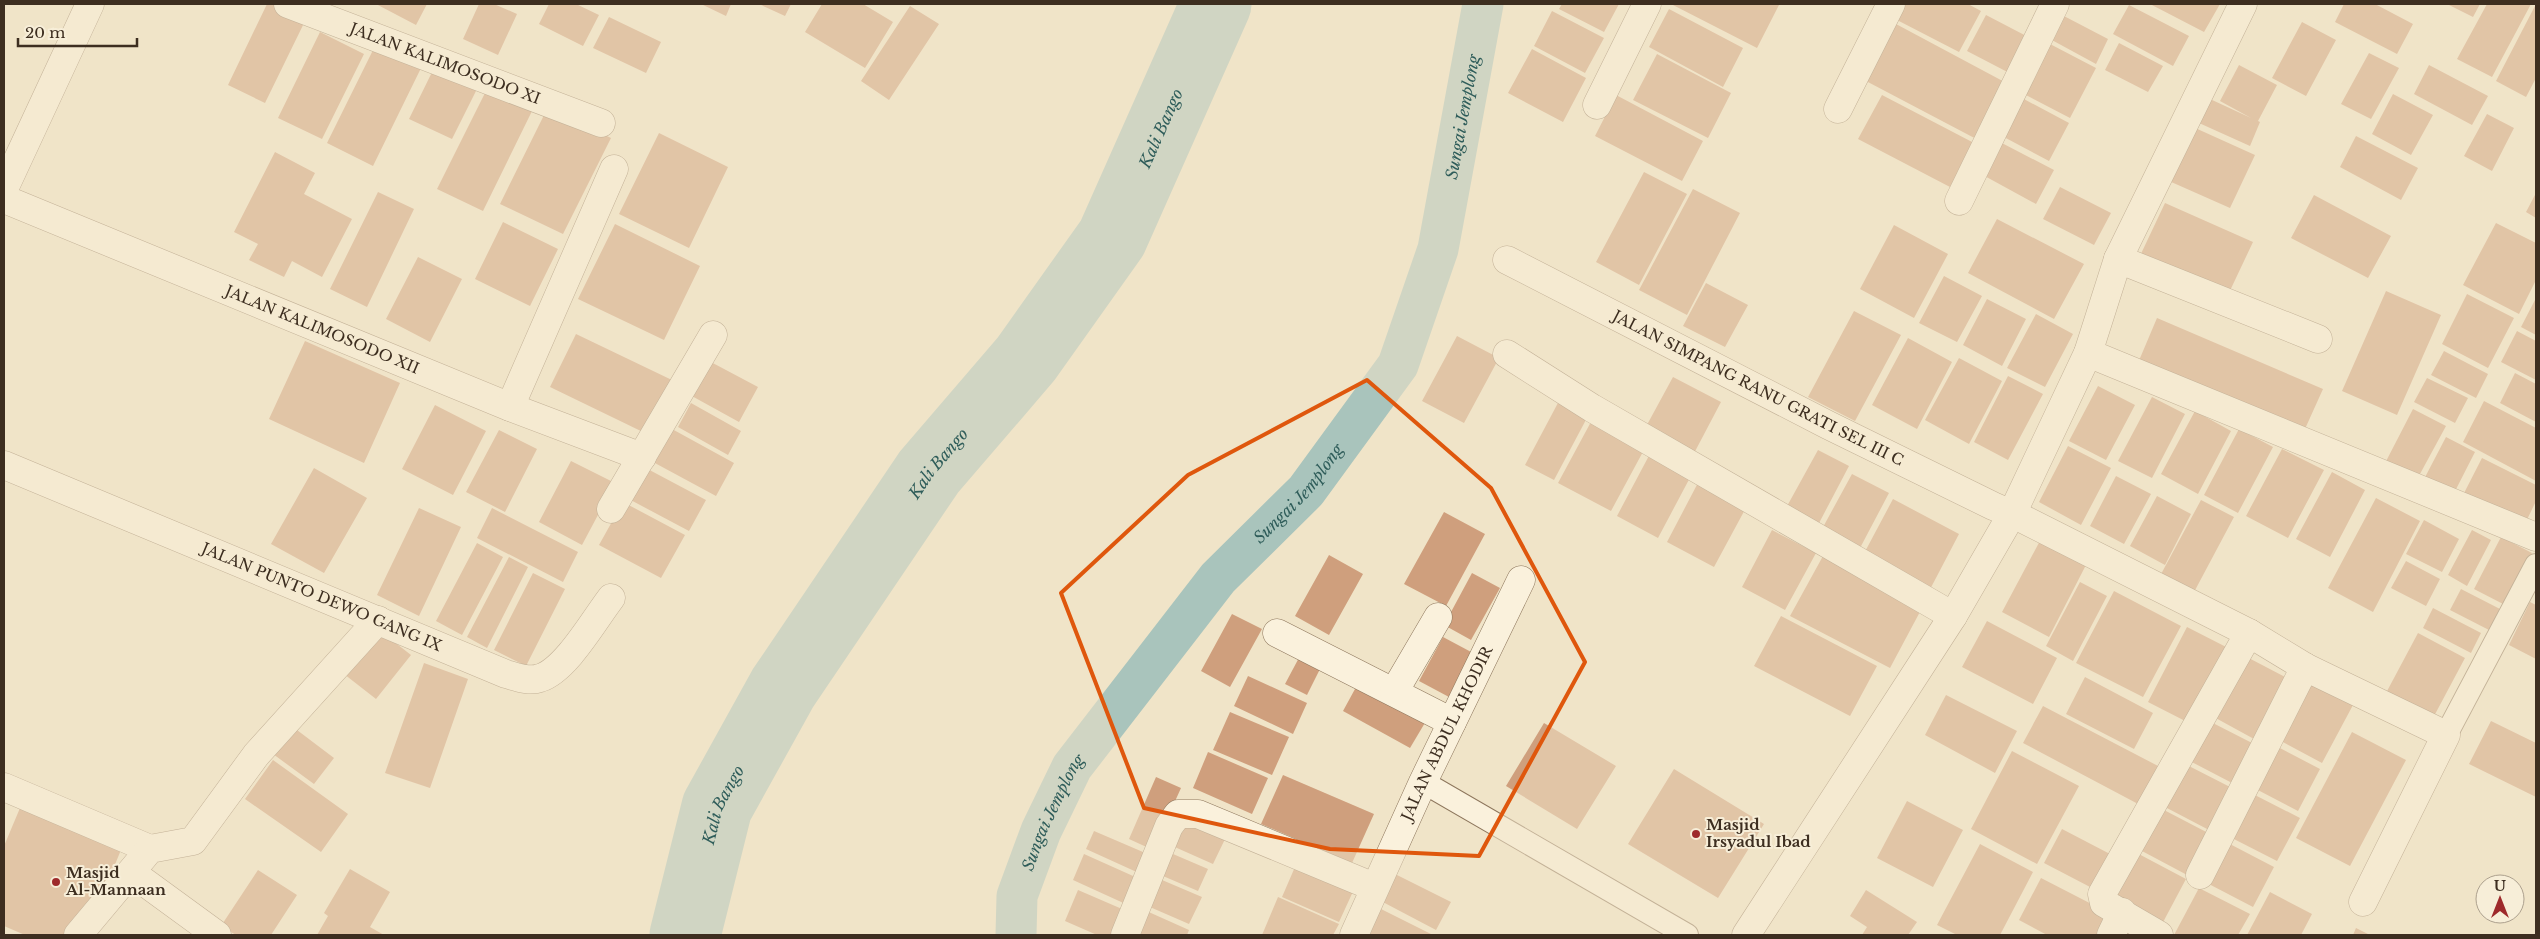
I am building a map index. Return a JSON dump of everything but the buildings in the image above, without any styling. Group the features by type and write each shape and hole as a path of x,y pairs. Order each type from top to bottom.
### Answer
{"street":[{"path":"4,189 90,4"},
{"name":"JALAN KALIMOSODO XI","path":"288,4 601,123"},
{"path":"1597,106 1647,4"},
{"path":"1838,109 1891,4"},
{"path":"1959,201 2055,4"},
{"path":"1746,935 1953,616 2012,514 2088,353 2118,259 2243,4"},
{"path":"510,407 614,169"},
{"name":"JALAN KALIMOSODO XII","path":"4,199 510,407 642,457"},
{"path":"2118,259 2318,339"},
{"name":"JALAN SIMPANG RANU GRATI SEL III C","path":"1508,260 1819,421 2012,514 2249,633 2305,667 2446,735"},
{"path":"611,509 713,335"},
{"path":"2088,353 2536,537"},
{"path":"1508,354 1600,413 1953,616"},
{"name":"JALAN PUNTO DEWO GANG IX","path":"4,465 506,674 523,679 539,679 552,672 566,658 611,598"},
{"name":"JALAN ABDUL KHODIR","path":"1354,935 1374,887 1423,782 1521,580"},
{"path":"1394,692 1438,617"},
{"path":"4,787 150,849 193,841 256,755 378,620"},
{"path":"1277,633 1452,722"},
{"path":"2159,935 2116,924 2104,903 2102,894 2249,633"},
{"path":"2200,875 2305,667"},
{"path":"2364,902 2446,735"},
{"path":"1126,935 1169,826 1178,814 1198,814 1374,887"},
{"path":"78,935 132,873 150,849"},
{"path":"132,873 217,935"}],"lane":[{"path":"2446,735 2536,565"},
{"path":"1423,782 1687,935"}],"highlighted area":[{"path":"1367,380 1491,488 1585,662 1479,856 1330,849 1144,808 1061,593 1188,475"}],"waterway":[{"name":"Kali Bango","path":"685,935 717,807 783,688 929,472 1026,359 1112,238 1216,4"},
{"name":"Sungai Jemplong","path":"1016,935 1017,896 1041,831 1072,767 1218,578 1306,491 1398,365 1438,249 1483,4"}],"place":[{"name":"Masjid Irsyadul Ibad","path":"1696,834"},
{"name":"Masjid Al-Mannaan","path":"56,882"}]}
